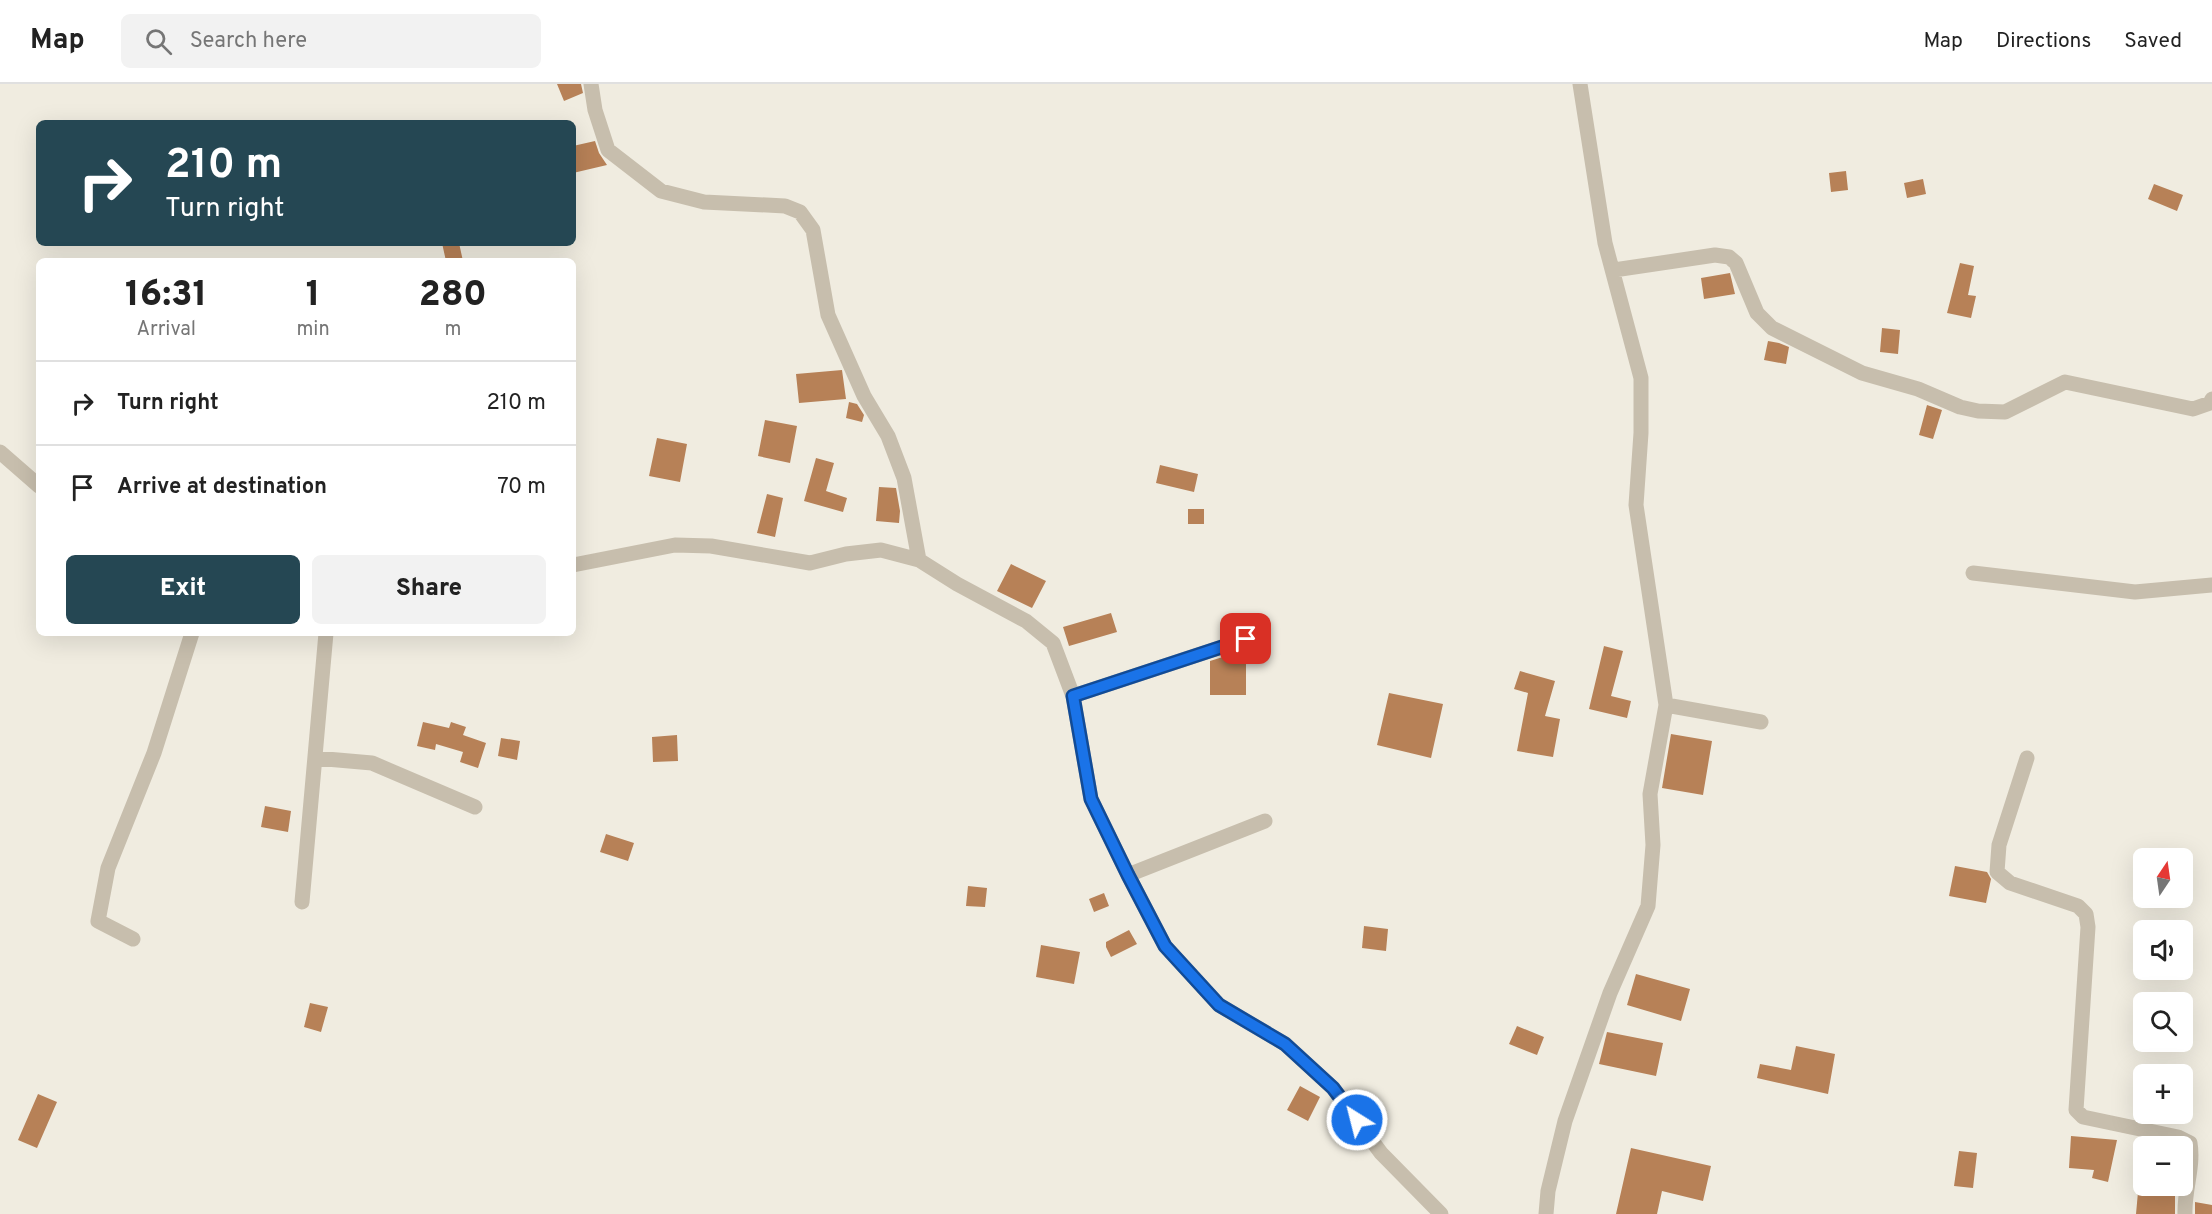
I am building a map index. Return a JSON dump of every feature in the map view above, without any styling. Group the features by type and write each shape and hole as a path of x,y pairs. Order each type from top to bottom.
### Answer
{"street":[{"path":"591,84 595,110 608,150 661,191 704,202 785,206 800,212 813,230 828,315 864,396 888,436 904,478 919,560"},
{"path":"1546,1214 1548,1191 1565,1121 1610,993 1648,906 1653,845 1650,794 1666,705 1636,505 1641,433 1641,378 1605,243 1580,84"},
{"path":"1614,270 1715,255 1729,257 1736,263 1757,313 1772,328 1862,372 1918,389 1960,407 1978,411 2005,412 2065,382 2193,409 2210,403 2212,399"},
{"path":"0,452 36,483"},
{"path":"576,564 675,545 711,546 810,563 846,554 880,550 919,560 957,584 1026,621 1053,643 1073,696 1091,799 1165,946 1219,1005 1285,1044 1333,1088 1381,1153 1441,1214"},
{"path":"1973,573 2135,592 2212,585"},
{"path":"133,939 99,921 108,868 154,753 191,636"},
{"path":"302,902 326,636"},
{"path":"1073,696 1246,639"},
{"path":"1666,705 1761,722"},
{"path":"315,758 372,763 475,807"},
{"path":"2027,758 1999,845 1997,872 2010,883 2078,906 2086,914 2088,927 2076,1110 2083,1117 2178,1137 2190,1143 2192,1154 2184,1200 2185,1214"},
{"path":"1128,875 1265,821"}],"building":[{"path":"557,84 581,84 583,93 564,101"},
{"path":"595,141 607,165 576,172 576,145"},
{"path":"1846,171 1848,190 1831,192 1829,173"},
{"path":"1923,179 1926,194 1907,198 1904,183"},
{"path":"2154,184 2183,195 2177,211 2148,199"},
{"path":"443,246 460,246 462,258 445,258"},
{"path":"1960,263 1974,266 1968,295 1976,296 1971,318 1947,313"},
{"path":"1730,273 1735,294 1704,299 1701,278"},
{"path":"1882,328 1900,330 1898,354 1880,352"},
{"path":"1768,341 1789,347 1786,364 1764,360"},
{"path":"842,370 846,399 799,403 796,374"},
{"path":"849,402 857,404 864,415 862,422 846,418"},
{"path":"1927,405 1942,410 1933,439 1919,435"},
{"path":"765,420 797,426 790,463 758,456"},
{"path":"657,438 687,444 680,482 649,476"},
{"path":"816,458 834,463 826,491 847,498 843,512 804,501"},
{"path":"1160,465 1198,474 1194,492 1156,483"},
{"path":"879,487 896,488 900,511 899,523 876,521"},
{"path":"767,494 783,498 775,537 757,533"},
{"path":"1188,509 1204,509 1204,524 1188,524"},
{"path":"1011,564 1046,581 1032,608 997,591"},
{"path":"1111,613 1117,632 1069,646 1063,627"},
{"path":"1604,646 1623,651 1611,696 1631,701 1627,718 1589,709"},
{"path":"1226,656 1246,656 1246,695 1210,695 1210,661"},
{"path":"1520,671 1555,681 1545,716 1560,719 1553,757 1517,751 1528,693 1514,689"},
{"path":"1389,693 1443,704 1431,758 1377,745"},
{"path":"423,722 449,728 451,722 466,727 463,735 486,743 478,768 460,762 463,752 436,744 435,750 417,746"},
{"path":"1671,734 1712,741 1703,795 1662,788"},
{"path":"677,735 678,761 653,762 652,737"},
{"path":"501,738 520,741 517,760 498,756"},
{"path":"265,806 291,811 288,832 261,827"},
{"path":"606,834 634,843 628,861 600,852"},
{"path":"1955,866 1987,872 1991,879 1986,903 1949,896"},
{"path":"968,886 987,888 985,907 966,906"},
{"path":"1104,893 1109,906 1094,912 1089,899"},
{"path":"1364,926 1388,929 1386,951 1362,948"},
{"path":"1129,930 1137,944 1111,957 1106,942"},
{"path":"1041,945 1080,952 1074,984 1036,977"},
{"path":"1636,974 1690,989 1681,1021 1627,1005"},
{"path":"310,1003 328,1007 321,1032 304,1027"},
{"path":"1517,1026 1544,1037 1537,1055 1509,1044"},
{"path":"1607,1032 1663,1043 1656,1076 1599,1064"},
{"path":"1796,1046 1835,1054 1828,1094 1757,1078 1760,1064 1791,1070"},
{"path":"1300,1086 1320,1097 1308,1121 1287,1110"},
{"path":"38,1094 57,1102 37,1148 18,1140"},
{"path":"2071,1136 2117,1140 2108,1182 2092,1178 2094,1170 2069,1168"},
{"path":"1631,1148 1711,1166 1703,1201 1662,1191 1657,1214 1616,1214"},
{"path":"1959,1151 1977,1153 1973,1188 1954,1186"},
{"path":"2138,1196 2175,1196 2175,1214 2136,1214"},
{"path":"2195,1202 2212,1205 2212,1214 2195,1214"}],"route":[{"path":"1246,639 1073,696 1091,799 1165,946 1219,1005 1285,1044 1333,1088 1357,1120"}]}
